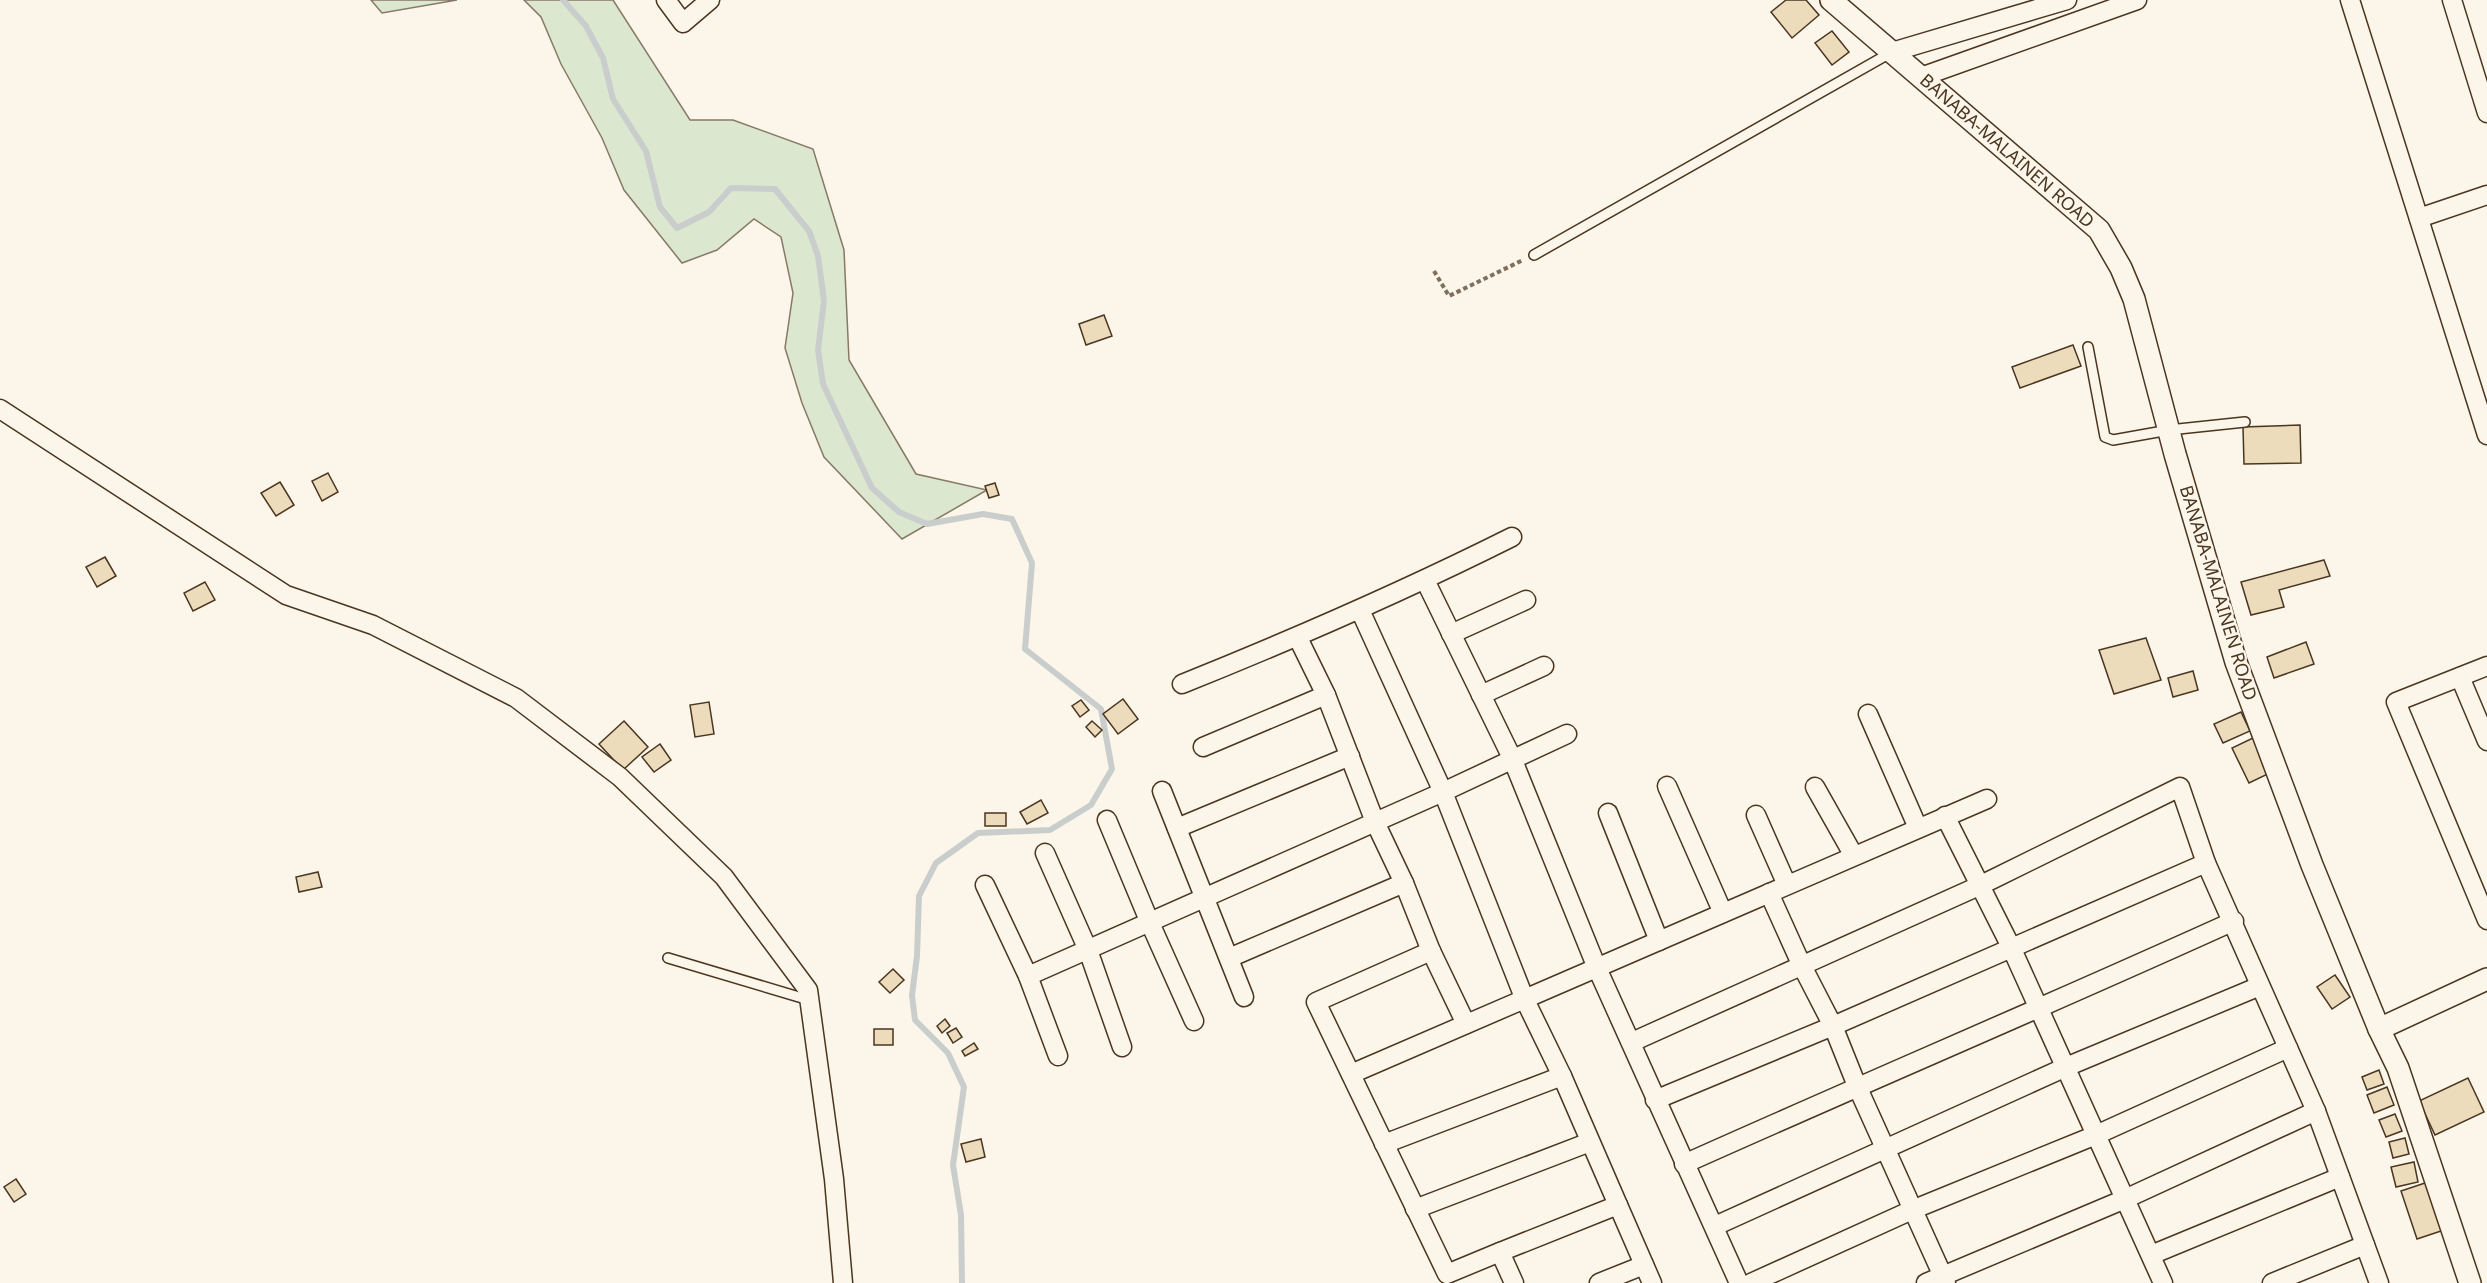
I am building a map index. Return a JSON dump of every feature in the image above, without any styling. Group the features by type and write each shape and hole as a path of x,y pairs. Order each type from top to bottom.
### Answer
{"street":[{"path":"666,0 682,23 710,0"},
{"name":"BANABA-MALAINEN ROAD","path":"1831,0 2099,230 2121,268 2134,299 2236,662 2312,865 2379,1029 2398,1068 2470,1283"},
{"path":"1892,52 2067,0"},
{"path":"1921,77 2137,0"},
{"path":"2350,0 2487,435"},
{"path":"2452,0 2487,113"},
{"path":"2419,218 2487,195"},
{"path":"0,408 286,596 373,625 516,698 620,777 724,877 808,990 834,1179 843,1283"},
{"path":"1182,684 1298,638 1512,537"},
{"path":"1425,580 1512,758 1597,968 1739,1283"},
{"path":"1451,634 1526,600"},
{"path":"1360,610 1443,792 1525,1000 1562,1076 1652,1283"},
{"path":"1298,638 1326,695 1375,822 1404,883 1431,951 1466,1024"},
{"path":"1481,695 1544,666"},
{"path":"2487,666 2396,702 2487,920"},
{"path":"2460,677 2487,741"},
{"path":"1203,747 1326,695"},
{"path":"1868,714 1918,828"},
{"path":"1028,976 1205,899 1567,734"},
{"path":"1177,828 1350,756"},
{"path":"1667,786 1723,913"},
{"path":"1815,787 1854,856"},
{"path":"1632,1042 1981,885 2180,787 2206,863 2234,921 2260,986 2316,1111 2379,1283"},
{"path":"1162,790 1244,997"},
{"path":"1351,1074 1987,799"},
{"path":"1608,813 1659,941"},
{"path":"1756,814 1786,885"},
{"path":"1945,816 2012,947 2163,1283"},
{"path":"1107,820 1194,1021"},
{"path":"1045,853 1088,950 1122,1047"},
{"path":"1655,1100 1833,1026 2206,863"},
{"path":"1229,958 1404,883"},
{"path":"985,885 1028,976 1058,1056"},
{"path":"1769,893 1802,966 1833,1026 1912,1210 1938,1280 2125,1199 2316,1111"},
{"path":"1684,1164 1857,1086 2040,1009 2234,921"},
{"path":"1431,951 1316,1002 1447,1274 1618,1205"},
{"path":"2379,1029 2487,980"},
{"path":"1714,1227 2066,1067 2260,986"},
{"path":"1751,1283 1912,1210 2096,1135 2288,1048"},
{"path":"1384,1144 1562,1076"},
{"path":"1415,1209 1590,1142"},
{"path":"2151,1255 2340,1177"},
{"path":"2272,1283 2365,1245"},
{"path":"1500,1252 1514,1283"},
{"path":"1599,1283 1644,1265"}],"lane":[{"path":"1534,255 1892,52"},
{"path":"2088,347 2105,437 2113,440 2169,430 2245,422"},
{"path":"668,957 809,1000"}],"path":[{"path":"1434,272 1449,296 1534,255"}],"green space":[{"path":"371,0 457,0 382,13"},
{"path":"524,0 613,0 690,120 733,120 813,149 844,250 849,360 916,474 987,490 902,539 824,457 802,403 785,348 793,293 781,237 754,219 717,250 682,263 624,190 602,138 561,64 541,17"}],"building":[{"path":"1786,0 1806,0 1819,15 1792,38 1771,12"},
{"path":"1832,31 1849,52 1832,65 1815,43"},
{"path":"1104,315 1112,336 1086,345 1079,324"},
{"path":"2073,345 2081,366 2020,388 2012,367"},
{"path":"2300,425 2301,463 2244,464 2243,427"},
{"path":"328,473 338,492 322,501 312,481"},
{"path":"280,482 294,505 276,516 261,493"},
{"path":"995,483 999,495 989,498 985,486"},
{"path":"105,557 116,576 97,587 86,567"},
{"path":"2324,560 2330,576 2279,590 2284,607 2251,615 2241,582"},
{"path":"205,582 215,600 193,611 184,593"},
{"path":"2146,638 2161,680 2114,694 2099,650"},
{"path":"2306,642 2314,664 2274,678 2267,657"},
{"path":"2193,671 2198,690 2173,697 2168,678"},
{"path":"1123,699 1138,719 1118,734 1103,714"},
{"path":"1081,700 1089,710 1080,717 1072,706"},
{"path":"709,702 714,734 695,737 690,705"},
{"path":"2241,712 2250,731 2223,743 2214,724"},
{"path":"624,721 648,747 623,770 599,744"},
{"path":"1092,721 1102,730 1095,737 1086,727"},
{"path":"2255,737 2272,772 2249,783 2232,748"},
{"path":"660,744 671,760 654,772 642,757"},
{"path":"1041,800 1048,813 1027,824 1020,812"},
{"path":"985,813 1006,813 1006,826 985,826"},
{"path":"318,872 322,887 299,892 296,877"},
{"path":"893,969 904,980 890,993 879,982"},
{"path":"2335,975 2350,997 2332,1009 2317,987"},
{"path":"945,1019 950,1026 942,1033 937,1026"},
{"path":"956,1028 962,1037 953,1043 947,1033"},
{"path":"874,1029 893,1029 893,1045 874,1045"},
{"path":"974,1043 978,1049 965,1056 962,1051"},
{"path":"2379,1070 2384,1084 2367,1090 2362,1077"},
{"path":"2468,1078 2484,1112 2435,1135 2419,1101"},
{"path":"2387,1087 2394,1105 2374,1113 2367,1095"},
{"path":"2395,1114 2402,1131 2386,1137 2379,1120"},
{"path":"2405,1138 2409,1154 2393,1158 2389,1142"},
{"path":"981,1139 985,1157 966,1162 961,1144"},
{"path":"2414,1162 2418,1182 2396,1187 2391,1167"},
{"path":"16,1179 26,1194 14,1202 4,1187"},
{"path":"2431,1181 2447,1229 2417,1239 2401,1191"}],"waterway":[{"path":"563,0 586,26 603,58 613,99 646,151 660,207 677,228 709,212 731,188 775,189 809,231 818,256 824,301 818,350 823,384 872,488 899,512 927,524 983,514 1012,519 1032,563 1025,649 1101,709 1112,769 1091,805 1050,830 978,833 936,863 919,896 917,956 912,995 915,1020 948,1053 964,1087 953,1165 961,1215 962,1283"}]}
